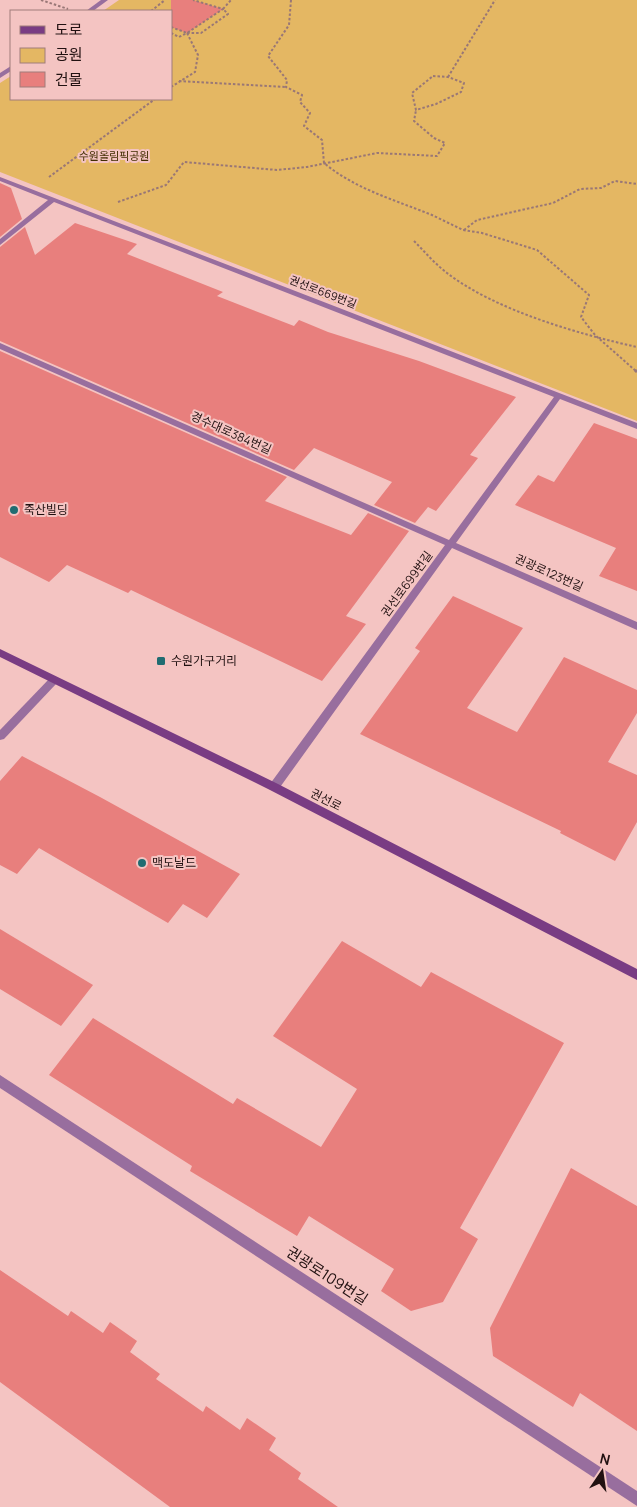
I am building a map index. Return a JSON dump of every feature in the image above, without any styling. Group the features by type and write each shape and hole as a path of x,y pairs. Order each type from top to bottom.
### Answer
{"street":[{"path":"91,10 105,0"},
{"name":"권선로669번길","path":"0,179 637,426"},
{"path":"0,243 52,200"},
{"name":"경수대로384번길","path":"0,346 451,543"},
{"name":"권선로699번길","path":"274,787 559,395"},
{"name":"권광로123번길","path":"451,543 637,626"},
{"name":"권선로","path":"0,654 274,787 637,975"},
{"path":"0,736 53,681"},
{"name":"권광로109번길","path":"0,1081 637,1499"}],"path":[{"path":"41,0 73,10"},
{"path":"152,10 165,0"},
{"path":"172,27 187,33 201,33 218,23 228,14 223,9 193,0"},
{"path":"172,33 179,36 187,33 223,9 231,0"},
{"path":"286,87 287,80 268,56 288,26 291,0"},
{"path":"448,77 495,0"},
{"path":"172,86 195,72 198,55 187,33"},
{"path":"116,202 125,201 166,186 184,162 277,170 377,152 437,156 445,143 434,138 414,121 416,110 412,93 433,76 448,77 464,83 461,92 436,104 416,110"},
{"path":"180,81 286,87 302,95 300,102 310,113 304,126 322,140 324,163 336,173 358,185 375,190 463,230 482,233 537,250 551,260 589,295 581,317 601,340 637,372"},
{"path":"30,191 154,100"},
{"path":"463,230 477,220 553,203 580,189 601,188 615,181 637,184"},
{"path":"414,241 452,277 504,303 601,340 637,347"}],"green space":[{"name":"수원올림픽공원","path":"119,0 637,0 637,421 0,172 0,83 10,77 10,100 172,100 172,10 104,10"}],"building":[{"path":"171,0 193,0 223,9 187,33 172,27"},
{"path":"0,183 11,188 22,219 0,237"},
{"path":"75,223 137,244 127,254 223,292 217,296 294,326 299,320 328,332 419,361 516,397 470,455 478,458 436,511 428,507 415,523 374,505 392,482 314,448 294,470 0,341 0,247 25,227 35,255"},
{"path":"0,351 287,477 265,501 351,535 368,513 409,531 346,616 366,624 322,681 131,590 128,593 67,565 49,582 0,557"},
{"path":"594,423 637,439 637,591 599,576 616,548 515,505 538,475 554,482"},
{"path":"453,596 523,628 467,708 517,732 564,657 637,690 637,713 608,762 637,775 637,822 615,861 560,833 561,831 360,734 420,651 415,648"},
{"name":"맥도날드","path":"22,756 240,874 207,918 183,904 168,923 39,848 17,874 0,865 0,781"},
{"path":"0,929 93,985 61,1026 0,989"},
{"path":"342,941 421,987 431,972 564,1043 460,1228 478,1239 443,1302 411,1311 381,1291 394,1269 309,1216 297,1236 190,1171 192,1166 49,1075 93,1018 233,1104 237,1098 321,1147 357,1089 273,1036"},
{"path":"571,1168 637,1206 637,1431 580,1393 573,1407 493,1356 490,1328"},
{"path":"0,1270 68,1316 71,1311 103,1333 110,1322 137,1341 130,1352 160,1374 156,1379 203,1412 206,1406 240,1430 247,1418 276,1438 269,1450 301,1473 298,1479 338,1507 170,1507 0,1382"}],"place":[{"name":"죽산빌딩","path":"14,510"},
{"name":"수원가구거리","path":"161,661"},
{"name":"맥도날드","path":"142,863"}]}
